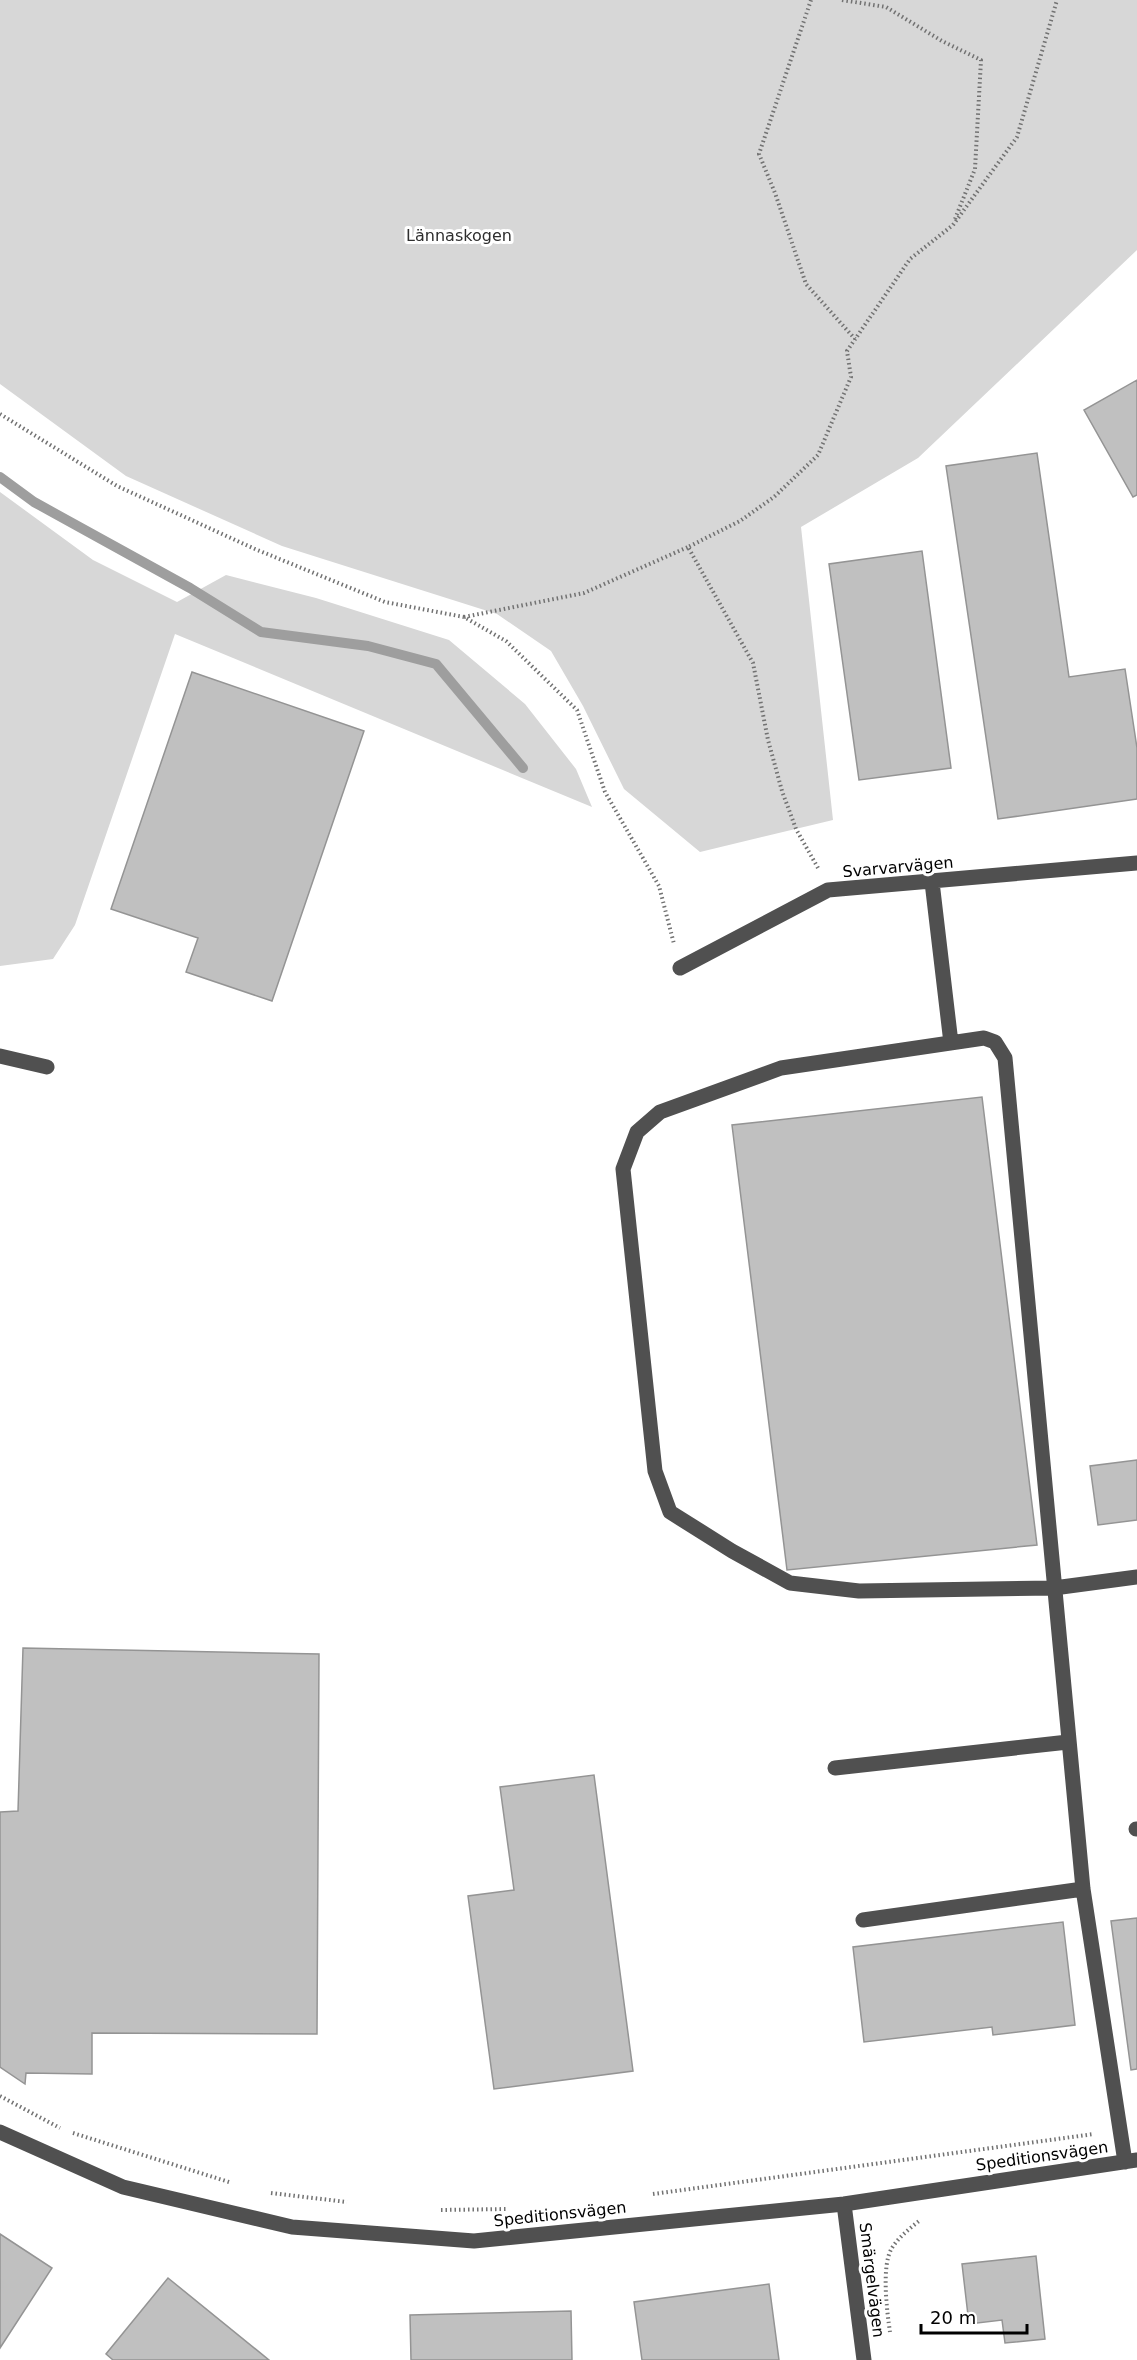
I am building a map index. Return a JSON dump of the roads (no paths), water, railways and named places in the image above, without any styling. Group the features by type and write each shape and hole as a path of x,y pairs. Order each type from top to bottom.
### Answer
{"street":[{"name":"Svarvarvägen","path":"680,968 828,890 1137,863"},
{"path":"932,882 951,1043"},
{"path":"1131,2161 1120,2130 1083,1889 1068,1742 1054,1588 1005,1058 995,1042 984,1038 781,1068 660,1112 637,1132 623,1169 655,1471 670,1512 732,1551 790,1583 860,1591 1054,1588 1137,1577"},
{"path":"0,1056 47,1067"},
{"path":"835,1768 1068,1742"},
{"path":"863,1920 1083,1889"},
{"name":"Speditionsvägen","path":"0,2132 123,2187 292,2227 474,2241 844,2204 1131,2161"},
{"name":"Smärgelvägen","path":"844,2204 864,2360"}],"waterway":[{"path":"0,477 34,502 190,588 261,632 368,646 436,664 523,768"}],"park label":[{"name":"Lännaskogen","path":"459,235"}]}
